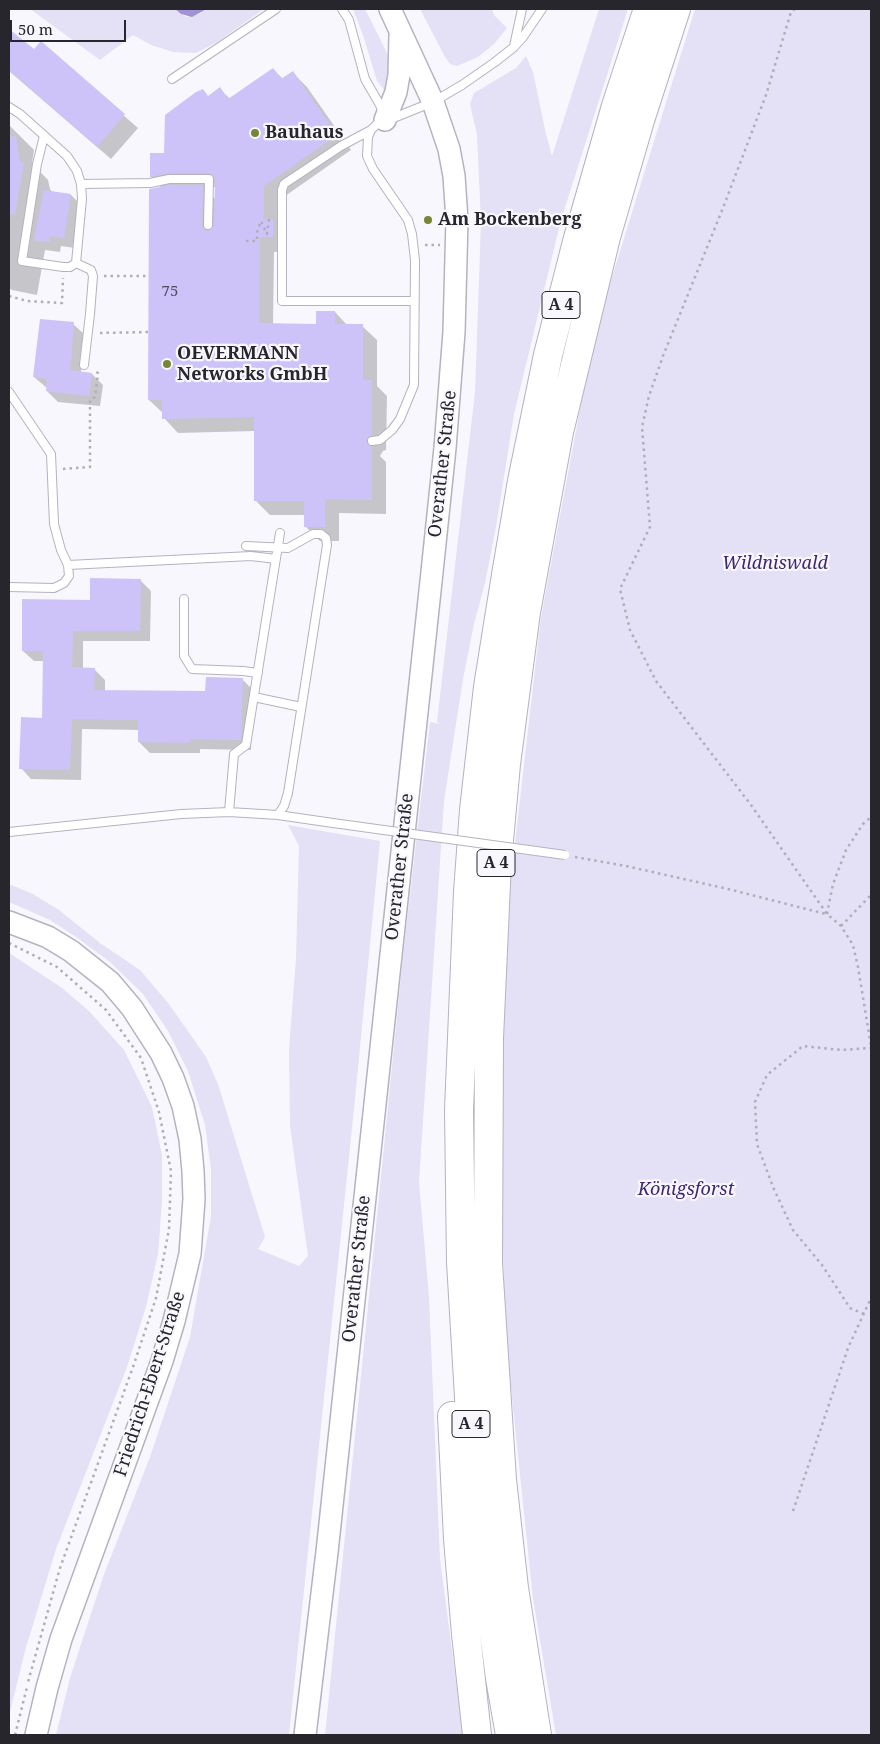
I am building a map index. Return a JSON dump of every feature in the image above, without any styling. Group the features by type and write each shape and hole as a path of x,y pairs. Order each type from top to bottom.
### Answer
{"highway":[{"name":"A 4","path":"510,1735 488,1594 476,1482 461,1262 459,1110 468,892 474,810 488,687 520,490 548,355 578,238 616,106 648,9"},
{"name":"A 4","path":"537,1735 514,1588 502,1480 488,1263 488,1038 496,862 506,764 526,612 559,432 606,237 640,120 676,9"},
{"path":"459,1110 448,1211 451,1390 458,1539 477,1735"}],"main road":[{"name":"Overather Straße","path":"306,1735 445,448 454,332 457,244 454,176 449,149 433,102 390,9"},
{"path":"378,125 396,92 399,75 400,30"},
{"name":"Friedrich-Ebert-Straße","path":"9,922 48,937 71,951 110,982 132,1008 161,1053 174,1078 183,1106 190,1139 194,1199 190,1254 174,1322 162,1361 64,1630 36,1735"}],"lane":[{"path":"172,79 276,9"},
{"path":"342,9 349,20 366,79 380,104 378,125 367,143 367,156 373,169 408,220 414,245 414,385 400,419 392,430 380,440 372,441"},
{"path":"514,47 522,9"},
{"path":"533,24 536,9"},
{"path":"414,301 282,301 282,190 284,184 341,146 378,125 433,102 462,85 514,47 533,24 542,9"},
{"path":"9,107 44,136 67,156 77,171 81,184 82,199 76,263 70,268 22,261 37,164 44,136"},
{"path":"81,184 150,183 168,179 209,179 208,225"},
{"path":"76,263 91,270 93,276 84,365"},
{"path":"9,392 52,454 54,524 61,550 68,565 69,576 64,583 54,588 9,587"},
{"path":"229,812 234,754 246,745 280,533"},
{"path":"246,546 288,548 313,534 321,534 326,538 327,545 288,793 284,806 278,815"},
{"path":"68,565 251,556 276,559"},
{"path":"184,599 184,656 192,669 258,673"},
{"path":"254,697 301,707"},
{"path":"9,832 181,814 229,812 278,815 565,855"}],"path":[{"path":"795,9 791,12 766,94 723,208 663,356 649,396 642,427 650,527 620,589 630,630 656,681 751,805 827,914 841,926 853,945 871,1047 841,1050 803,1046 767,1075 755,1102 757,1144 773,1187 794,1230 822,1265 850,1308 864,1314"},
{"path":"246,241 257,241 257,232 261,221 267,234 269,219"},
{"path":"414,245 457,244"},
{"path":"93,276 148,276"},
{"path":"9,296 27,301 62,303 62,290"},
{"path":"88,332 148,332"},
{"path":"53,470 90,468 90,400 95,397 98,373 84,365"},
{"path":"827,914 833,884 846,850 863,824 871,817"},
{"path":"565,855 676,877 827,914"},
{"path":"841,926 871,895"},
{"path":"9,943 57,967 106,1010 141,1058 159,1112 171,1171 169,1229 156,1298 60,1568 15,1735"},
{"path":"793,1511 848,1348 871,1298"}],"green space":[{"path":"30,9 175,9 186,17 200,14 207,9 264,9 217,42 196,53 173,52 151,45 133,35 100,60"},
{"path":"353,9 365,9 386,51 391,70 385,91 377,81"},
{"path":"420,9 492,9 494,15 507,28 494,44 478,57 457,66 450,64 445,57"},
{"path":"599,9 628,9 561,220 514,414 496,527 463,679 444,801 419,1182 429,1297 440,1559 463,1735 325,1735 404,947 430,722 440,724 437,722 475,392 481,222 477,135 470,104 474,93 516,68 526,56 533,72 552,156"},
{"name":"Königsforst","path":"695,9 871,9 871,1735 556,1735 533,1599 506,1340 499,1144 506,921 541,617 594,335"},
{"path":"288,825 380,841 289,1735 56,1735 70,1678 103,1577 150,1457 190,1337 211,1216 211,1169 205,1125 188,1071 168,1031 143,994 110,962 76,937 50,920 9,902 9,884 33,894 59,910 100,943 140,970 169,1004 206,1057 218,1084 265,1237 258,1249 299,1266 308,1256 290,1126 289,1050 296,958 299,846"},
{"path":"9,953 62,988 89,1011 124,1050 152,1107 162,1155 162,1202 158,1254 146,1307 127,1367 56,1549 25,1651 9,1716"}],"shaded area":[{"path":"175,9 207,9 192,17 181,14"}],"building":[{"path":"9,29 34,49 41,41 125,114 97,147 9,70"},
{"path":"273,68 281,79 293,71 337,135 264,186 264,219 273,220 273,237 260,237 259,323 316,324 316,311 335,311 335,324 363,324 363,380 372,380 372,435 366,441 372,447 372,500 325,499 325,527 304,527 304,501 254,501 254,417 162,419 162,400 148,400 149,189 170,185 203,185 202,225 208,231 214,225 215,179 209,173 169,173 150,177 150,153 164,153 165,115 196,92 203,89 208,96 220,87 228,99"},
{"path":"16,136 20,162 24,162 15,214 9,214 9,137"},
{"path":"44,190 71,194 64,238 50,236 49,242 34,240"},
{"path":"40,319 74,322 70,370 92,373 89,396 46,391 47,379 33,377"},
{"path":"90,578 141,579 140,631 73,631 72,667 95,668 94,690 205,691 206,677 243,678 241,740 190,739 190,743 138,742 138,720 72,719 70,770 19,769 21,717 42,718 43,651 22,651 22,599 90,600"}],"place":[{"name":"Bauhaus","path":"255,133"},
{"name":"Am Bockenberg","path":"428,220"},
{"name":"OEVERMANN Networks GmbH","path":"167,364"}],"park label":[{"name":"Wildniswald","path":"775,564"}]}
